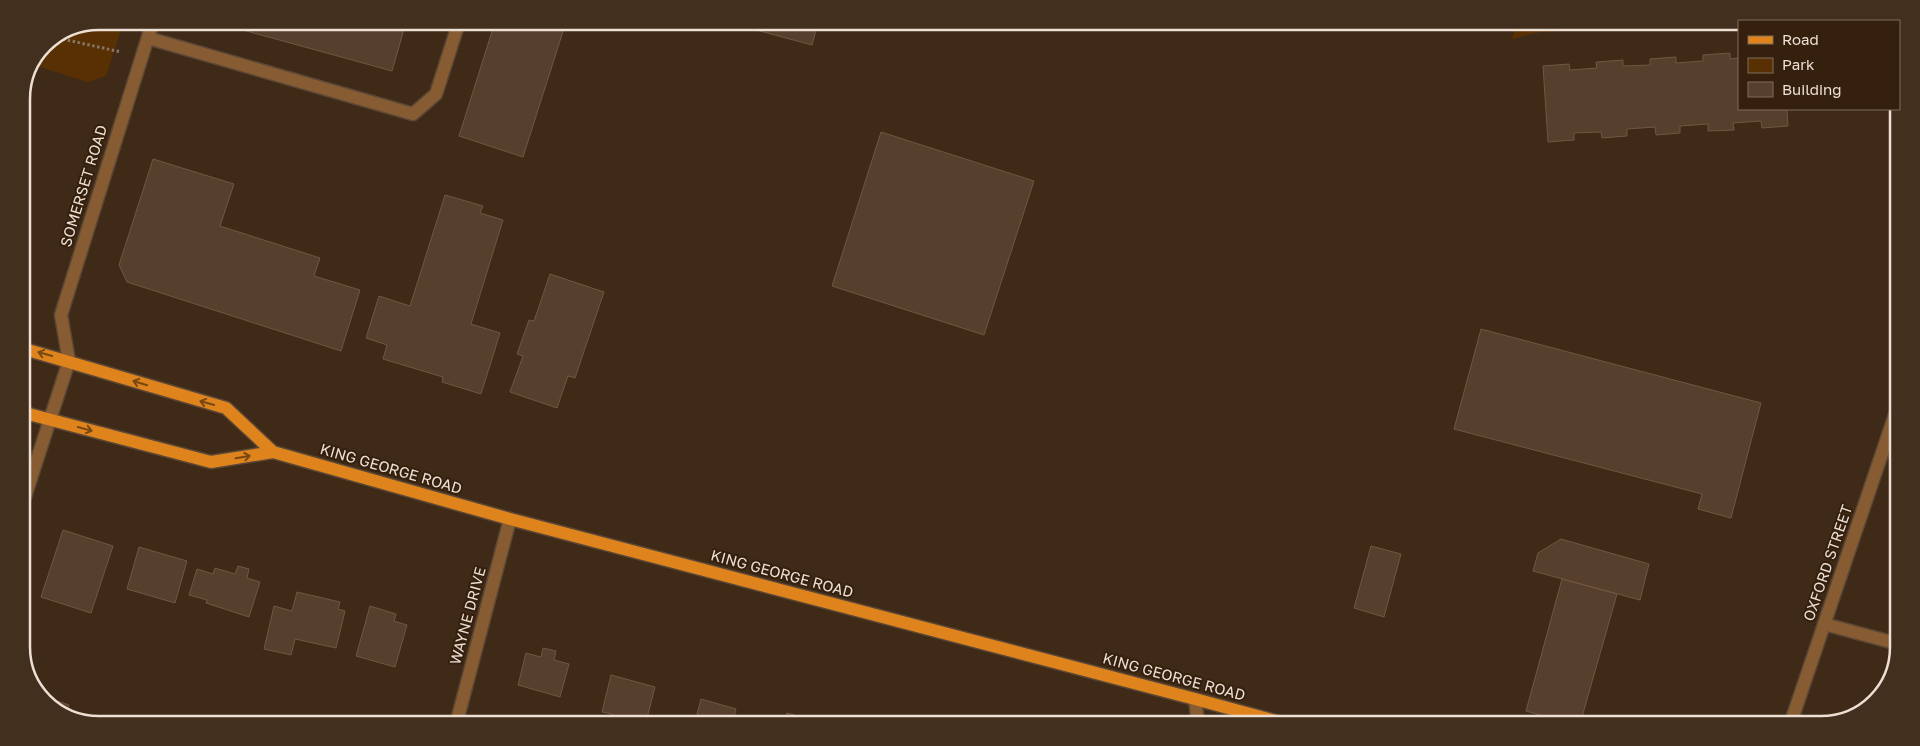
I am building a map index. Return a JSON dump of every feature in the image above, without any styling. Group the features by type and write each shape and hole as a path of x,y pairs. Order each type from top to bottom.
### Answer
{"main road":[{"name":"KING GEORGE ROAD","path":"30,350 226,408 273,452"},
{"name":"KING GEORGE ROAD","path":"30,414 211,462 273,452 510,519 1195,698 1256,716"}],"street":[{"name":"SOMERSET ROAD","path":"69,361 60,315 150,30"},
{"path":"148,38 413,114 436,94 456,30"},
{"path":"30,482 69,361"},
{"name":"OXFORD STREET","path":"1793,716 1890,430"},
{"name":"WAYNE DRIVE","path":"459,716 510,519"},
{"path":"1824,624 1890,642"},
{"path":"1195,698 1197,716"}],"path":[{"path":"66,40 142,56"}],"green space":[{"path":"121,30 106,76 87,82 38,66 50,50 72,35 85,31"},
{"path":"1515,30 1583,30 1541,32 1512,39"}],"building":[{"path":"243,30 404,30 392,71"},
{"path":"492,30 563,30 523,157 459,136"},
{"path":"756,30 816,30 812,45"},
{"path":"1730,53 1730,59 1738,58 1738,110 1787,110 1788,126 1762,128 1761,121 1733,123 1734,130 1708,131 1708,124 1680,126 1680,133 1656,135 1655,127 1627,129 1627,136 1602,138 1601,132 1574,133 1574,140 1548,142 1543,66 1569,64 1570,70 1597,68 1596,62 1623,60 1623,66 1650,65 1650,59 1676,57 1676,63 1703,61 1703,55"},
{"path":"881,132 1034,181 984,335 832,286"},
{"path":"153,159 234,184 220,226 320,258 314,276 360,290 341,351 127,282 119,265"},
{"path":"445,195 483,206 480,213 503,220 471,324 500,333 481,394 442,382 443,377 383,359 387,345 366,338 379,296 410,306"},
{"path":"550,274 604,292 575,378 568,376 557,408 510,392 523,356 517,354 529,320 534,321"},
{"path":"1481,329 1761,403 1731,518 1698,509 1702,494 1454,429"},
{"path":"63,530 113,546 91,613 41,597"},
{"path":"1561,539 1649,564 1640,600 1533,571 1538,553"},
{"path":"1371,546 1401,554 1384,617 1354,608"},
{"path":"139,547 187,561 175,603 127,589"},
{"path":"238,566 249,569 247,578 260,582 249,617 206,603 207,600 189,595 197,569 213,574 215,568 235,574"},
{"path":"1562,579 1617,594 1582,716 1544,716 1526,711"},
{"path":"297,592 340,602 338,609 345,611 336,648 295,639 291,655 264,649 274,606 292,611"},
{"path":"370,606 396,614 394,621 407,625 395,667 356,656"},
{"path":"543,648 556,651 554,660 569,664 560,697 518,685 526,653 541,657"},
{"path":"611,675 655,687 648,716 612,716 612,714 602,712"},
{"path":"701,699 736,709 734,716 697,716"},
{"path":"54,700 69,705 68,709"},
{"path":"787,713 797,716 786,716"}]}
